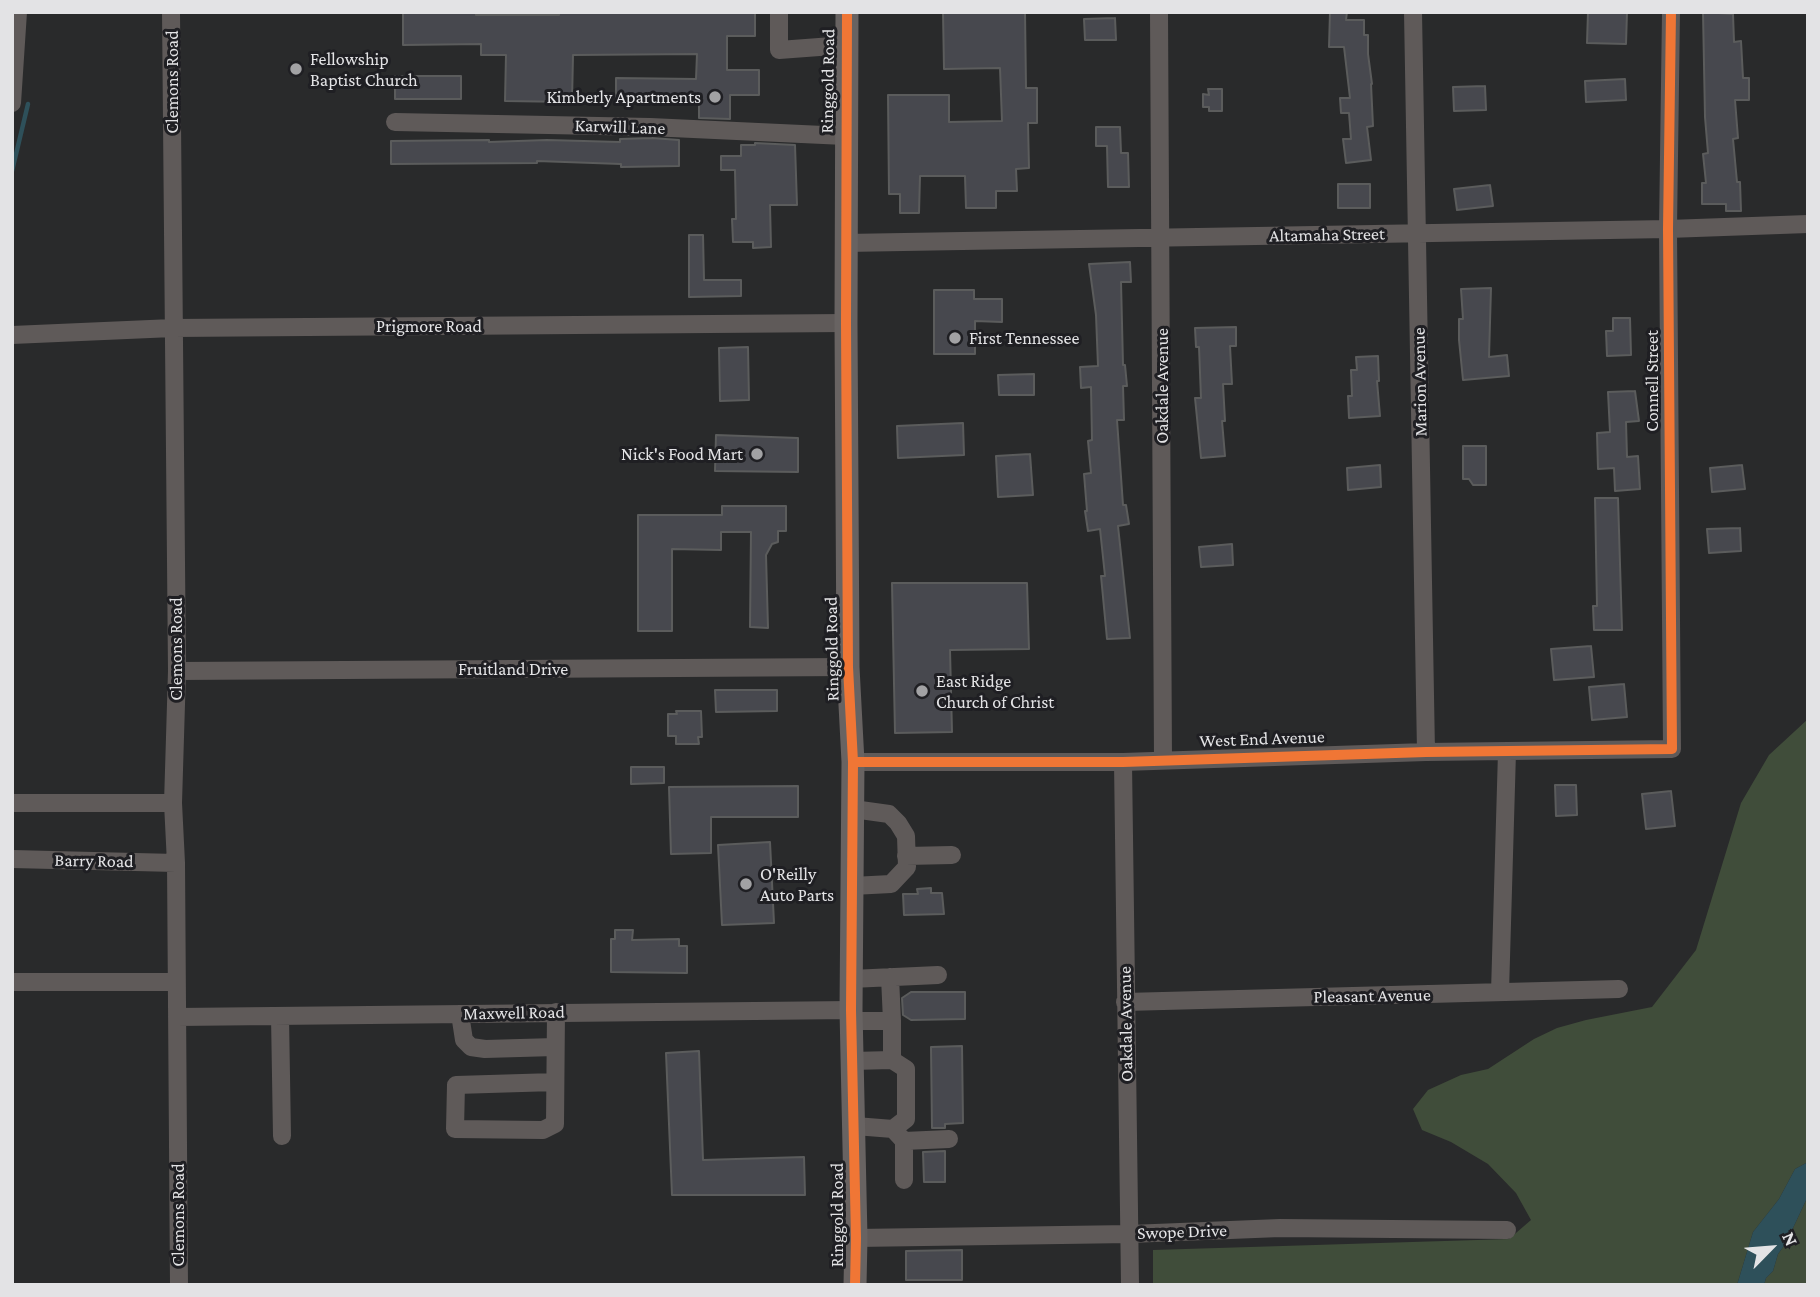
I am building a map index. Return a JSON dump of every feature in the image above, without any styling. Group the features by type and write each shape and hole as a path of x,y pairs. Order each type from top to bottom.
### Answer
{"main road":[{"name":"Ringgold Road","path":"847,12 845,243 848,667 853,762 851,1015 855,1126 855,1285"}],"street":[{"path":"12,103 18,12"},
{"name":"Clemons Road","path":"171,12 177,671 173,803 176,863 179,1285"},
{"path":"779,12 779,50 846,45"},
{"name":"Oakdale Avenue","path":"1159,12 1163,760"},
{"name":"Marion Avenue","path":"1413,12 1426,752"},
{"name":"Connell Street","path":"1671,12 1668,229 1672,749"},
{"name":"Karwill Lane","path":"395,122 650,127 845,136"},
{"name":"Altamaha Street","path":"845,243 1417,234 1808,224"},
{"name":"Prigmore Road","path":"12,335 173,328 846,323"},
{"name":"Fruitland Drive","path":"177,671 848,667"},
{"name":"West End Avenue","path":"853,762 1123,762 1426,752 1672,749"},
{"path":"1500,992 1507,752"},
{"name":"Oakdale Avenue","path":"1123,762 1130,1285"},
{"path":"12,803 173,803"},
{"path":"852,886 891,884 907,867 906,836 889,814 853,809"},
{"path":"906,856 952,855"},
{"name":"Barry Road","path":"12,859 176,863"},
{"path":"851,979 938,975"},
{"path":"890,977 892,1060"},
{"path":"12,982 175,982"},
{"name":"Pleasant Avenue","path":"1125,1002 1619,989"},
{"path":"555,1082 456,1085 455,1129 542,1130 555,1124 556,1012"},
{"name":"Maxwell Road","path":"177,1017 556,1012 851,1015 892,1021"},
{"path":"460,1014 464,1040 471,1047 555,1047"},
{"path":"279,1016 282,1136"},
{"path":"852,1061 892,1060 906,1069 906,1119 898,1135 904,1180"},
{"path":"855,1126 898,1135 949,1139"},
{"name":"Swope Drive","path":"856,1238 1130,1234 1280,1228 1507,1230"}],"green space":[{"path":"1808,719 1808,1162 1795,1169 1779,1199 1753,1232 1737,1285 1153,1285 1153,1250 1509,1239 1531,1220 1516,1193 1488,1164 1451,1142 1422,1130 1413,1109 1428,1090 1461,1075 1488,1069 1534,1039 1557,1028 1652,1007 1696,950 1741,803 1769,755"},
{"path":"1808,1196 1808,1285 1764,1285 1766,1278 1773,1271 1778,1254"}],"water":[{"path":"1808,1162 1808,1196 1778,1254 1773,1271 1766,1278 1764,1285 1737,1285 1753,1232 1779,1199 1795,1169"}],"building":[{"path":"403,12 559,15 559,12 755,12 755,36 727,36 727,70 759,70 759,95 730,95 730,119 699,118 699,104 616,103 616,78 696,79 697,54 573,55 572,102 505,101 506,55 481,55 481,44 403,45"},
{"path":"943,12 1025,12 1026,88 1037,88 1037,123 1028,123 1029,168 1016,169 1017,191 996,191 996,208 966,208 965,176 920,176 919,213 900,213 900,194 889,194 888,95 949,95 949,122 1002,121 1000,68 944,69"},
{"path":"1330,12 1347,12 1346,20 1364,20 1364,35 1368,35 1372,84 1373,126 1367,127 1371,160 1346,163 1343,139 1351,139 1349,113 1341,113 1340,98 1350,98 1344,47 1329,47"},
{"path":"1588,12 1627,12 1626,44 1587,43"},
{"path":"1703,12 1733,14 1734,42 1741,41 1743,78 1749,78 1749,100 1735,100 1738,138 1733,139 1737,182 1740,182 1741,211 1726,211 1726,204 1702,204 1702,183 1706,183 1703,154 1708,153"},
{"path":"1115,18 1116,40 1085,40 1084,19"},
{"path":"395,76 461,76 461,99 395,99"},
{"path":"1625,79 1626,100 1586,102 1585,81"},
{"path":"1485,86 1486,110 1454,111 1453,87"},
{"path":"1208,89 1222,89 1222,111 1209,111 1209,107 1203,107 1203,94 1209,95"},
{"path":"1096,127 1120,127 1121,153 1128,153 1129,187 1108,187 1107,146 1096,146"},
{"path":"620,139 679,140 679,166 621,167 621,164 537,161 391,164 391,141 620,142"},
{"path":"741,145 795,145 797,205 770,205 771,247 753,248 753,242 733,242 732,219 736,219 735,170 721,170 721,156 741,156"},
{"path":"1338,184 1370,184 1370,208 1338,208"},
{"path":"1490,185 1493,206 1457,210 1454,189"},
{"path":"689,235 703,235 704,280 741,280 741,296 689,297"},
{"path":"1130,262 1131,282 1121,282 1123,365 1127,386 1123,386 1124,420 1117,420 1123,505 1126,505 1129,524 1118,526 1130,638 1107,639 1100,529 1088,531 1085,511 1084,474 1091,473 1088,441 1092,440 1091,387 1081,388 1080,367 1098,366 1096,315 1089,264"},
{"path":"1491,288 1489,357 1507,355 1509,376 1463,380 1459,340 1459,319 1463,319 1461,289"},
{"name":"First Tennessee","path":"934,290 974,290 974,299 1002,299 1002,322 975,321 975,354 934,354"},
{"path":"1613,318 1630,318 1631,355 1607,356 1606,331 1613,331"},
{"path":"1236,327 1236,346 1230,346 1232,384 1223,384 1225,456 1201,458 1195,398 1201,398 1199,347 1196,347 1195,328"},
{"path":"748,347 749,400 720,401 719,348"},
{"path":"1378,356 1380,416 1349,418 1348,396 1352,396 1351,370 1357,370 1356,357"},
{"path":"1034,374 1034,395 999,395 998,375"},
{"path":"1635,391 1639,421 1626,422 1627,457 1638,456 1640,489 1615,491 1614,468 1598,469 1597,433 1610,432 1608,392"},
{"path":"963,423 964,455 898,458 897,426"},
{"name":"Nick's Food Mart","path":"716,435 798,438 798,472 715,471"},
{"path":"1463,446 1486,446 1486,485 1473,485 1469,479 1463,479"},
{"path":"1030,454 1033,495 998,497 996,456"},
{"path":"1380,465 1381,487 1348,490 1347,468"},
{"path":"1742,465 1745,489 1712,492 1710,468"},
{"path":"1595,498 1618,498 1622,630 1594,630 1593,606 1597,606"},
{"path":"722,506 786,506 786,531 778,531 778,542 772,544 766,555 768,628 750,627 751,532 721,532 721,550 672,549 672,631 638,631 638,515 722,515"},
{"path":"1740,528 1741,551 1709,553 1707,529"},
{"path":"1232,544 1233,565 1201,567 1199,547"},
{"name":"East Ridge Church of Christ","path":"892,583 1027,583 1029,649 950,650 952,732 895,733"},
{"path":"1591,646 1594,677 1554,680 1551,649"},
{"path":"1624,684 1627,717 1592,720 1589,687"},
{"path":"715,690 777,690 777,711 716,712"},
{"path":"676,711 701,711 702,737 698,737 699,744 676,744 676,736 668,736 668,714 677,714"},
{"path":"631,767 664,767 664,783 631,784"},
{"path":"1555,785 1576,785 1577,815 1556,816"},
{"path":"798,786 798,817 711,817 711,853 671,854 669,787"},
{"path":"1671,791 1675,826 1646,829 1642,794"},
{"name":"O'Reilly Auto Parts","path":"770,842 774,923 722,925 718,845"},
{"path":"931,888 931,893 942,893 944,914 904,915 903,894 918,894 917,889"},
{"path":"615,930 633,930 632,940 679,939 679,946 687,946 687,973 611,972 611,939 615,939"},
{"path":"911,992 965,992 965,1019 911,1020 903,1015 902,998"},
{"path":"962,1046 963,1123 932,1128 931,1047"},
{"path":"699,1051 703,1160 804,1157 805,1195 672,1195 666,1053"},
{"path":"945,1151 945,1182 924,1182 923,1152"},
{"path":"962,1250 962,1280 906,1280 906,1251"}],"waterway":[{"path":"12,171 28,104"}],"cycle path":[{"path":"847,12 848,667 853,762 851,1010 855,1285"},
{"path":"853,762 1123,762 1426,752 1672,749 1668,229 1671,12"}],"place":[{"name":"Fellowship Baptist Church","path":"296,69"},
{"name":"Kimberly Apartments","path":"715,97"},
{"name":"First Tennessee","path":"955,338"},
{"name":"Nick's Food Mart","path":"757,454"},
{"name":"East Ridge Church of Christ","path":"922,691"},
{"name":"O'Reilly Auto Parts","path":"746,884"}]}
